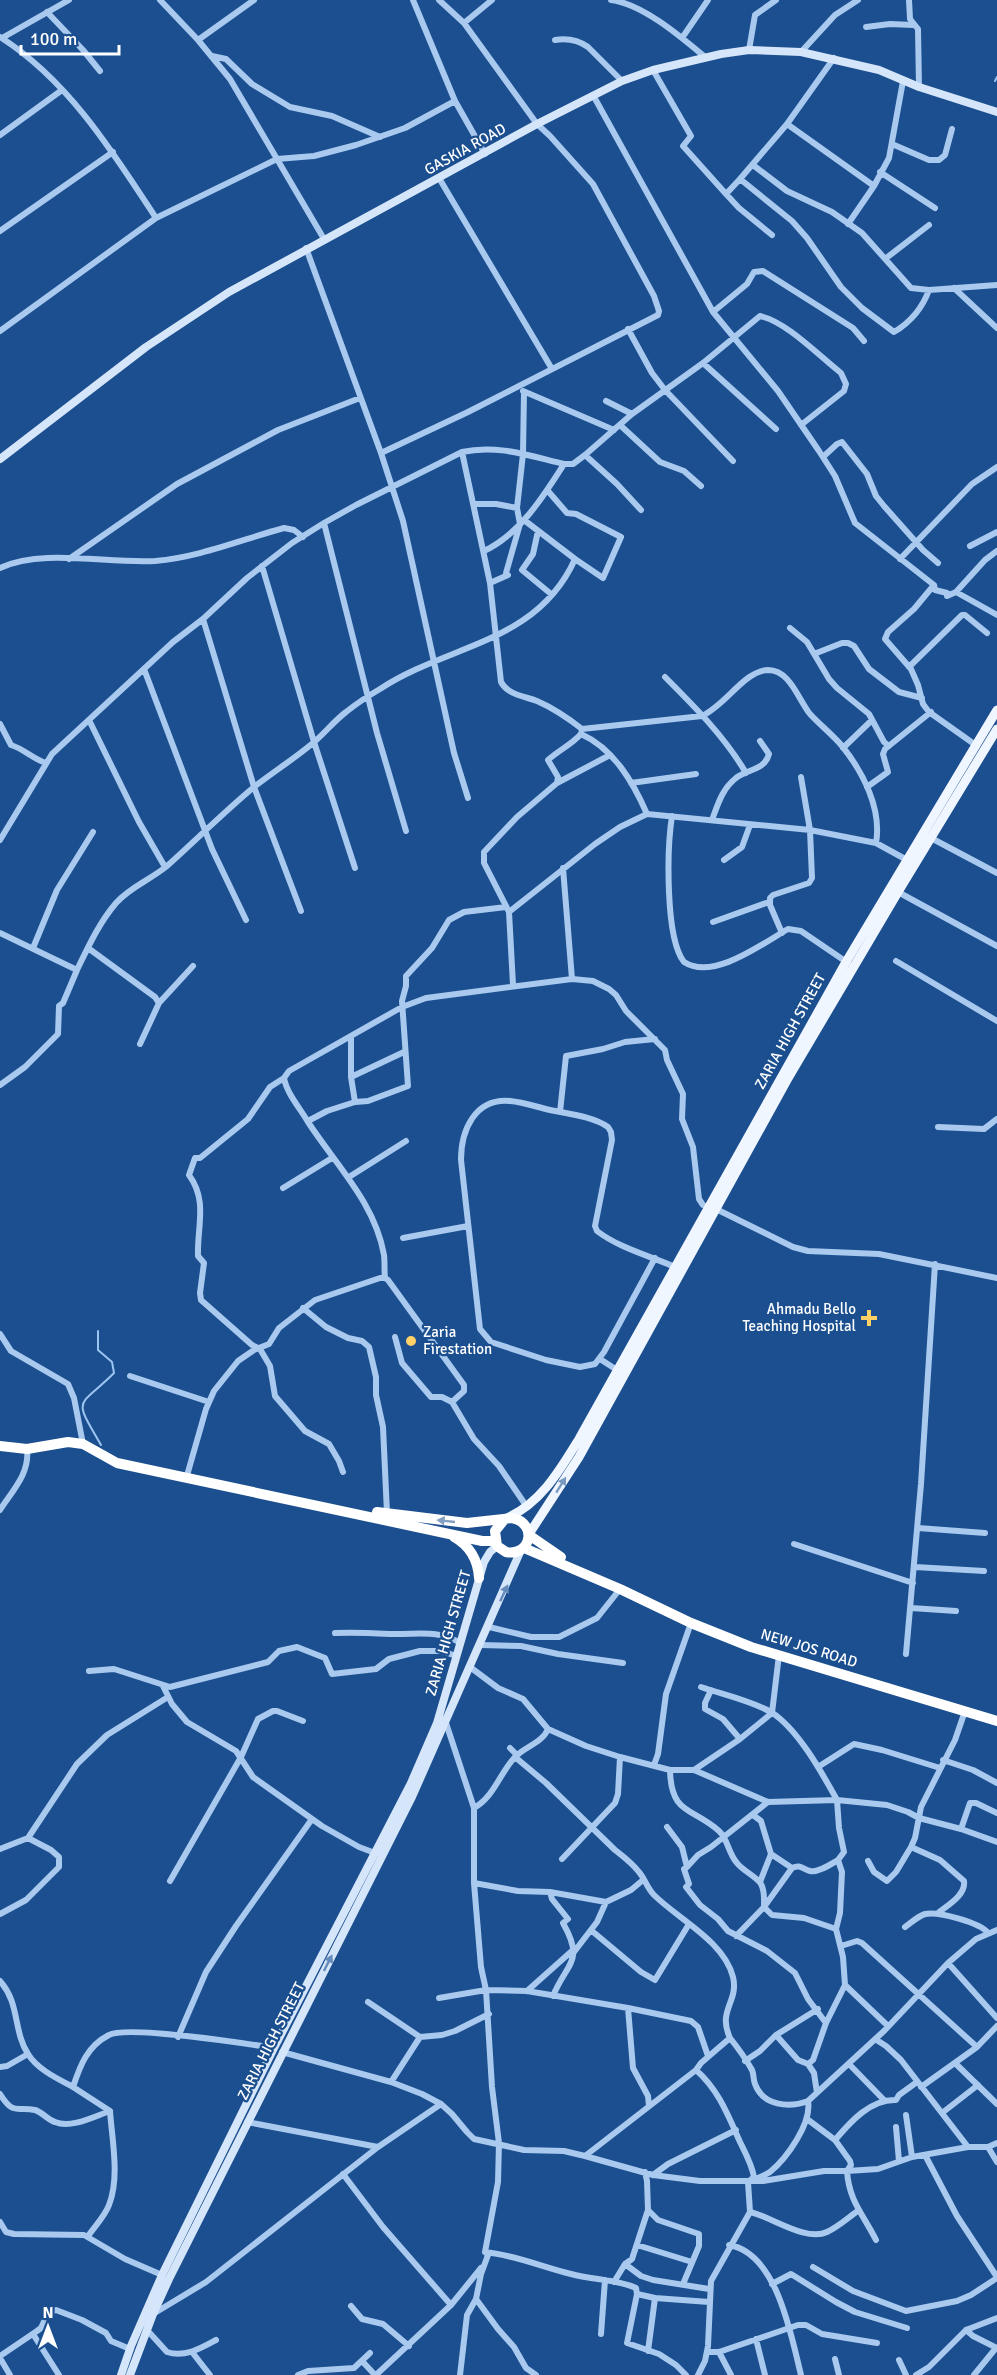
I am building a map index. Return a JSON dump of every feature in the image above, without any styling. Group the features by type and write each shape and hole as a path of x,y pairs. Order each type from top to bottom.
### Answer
{"highway":[{"path":"0,1446 27,1449 68,1442 83,1444 117,1463 186,1480 440,1531 496,1544 506,1552 522,1549 529,1534 522,1521 506,1519 467,1523 329,1507"},
{"path":"496,1544 495,1531 506,1519"},
{"path":"440,1531 459,1540 469,1549 476,1562 479,1578"},
{"name":"NEW JOS ROAD","path":"529,1534 555,1553 620,1589"},
{"name":"NEW JOS ROAD","path":"522,1549 751,1647 997,1721"}],"main road":[{"name":"GASKIA ROAD","path":"0,459 186,319 306,248 622,81 705,57 749,50 801,52 879,70 919,87 948,94 997,112"},
{"name":"ZARIA HIGH STREET","path":"621,1371 908,860 997,710"},
{"name":"ZARIA HIGH STREET","path":"850,964 898,892 997,729"},
{"name":"ZARIA HIGH STREET","path":"621,1371 675,1267 712,1208"},
{"path":"506,1519 527,1507 556,1475 621,1371"},
{"path":"529,1534 579,1457 621,1371"},
{"name":"ZARIA HIGH STREET","path":"130,2375 153,2314 247,2122 278,2050 411,1783 433,1733 479,1578 487,1556 496,1544"},
{"name":"ZARIA HIGH STREET","path":"121,2375 162,2275 412,1797 522,1549"}],"street":[{"path":"69,0 1,38 62,90 113,152 156,218"},
{"path":"160,0 198,40 230,79 324,239"},
{"path":"198,40 254,0"},
{"path":"413,0 455,101 485,154"},
{"path":"381,453 518,387 657,315 658,305 593,184 550,135 537,124 464,22 439,0"},
{"path":"464,22 492,0"},
{"path":"611,0 624,1 682,38 705,57"},
{"path":"682,38 708,0"},
{"path":"749,50 755,15 776,0"},
{"path":"801,52 835,15 858,0"},
{"path":"909,0 910,19 913,25"},
{"path":"47,12 100,71"},
{"path":"866,27 890,24 913,25 918,28 919,87"},
{"path":"555,40 574,40 588,47 622,81"},
{"path":"212,56 226,59 252,84 290,107 332,116 380,137"},
{"path":"726,194 787,124 834,58"},
{"path":"654,70 691,136 683,146 739,208 772,236"},
{"path":"848,224 874,186 888,158 903,81"},
{"path":"0,135 62,90"},
{"path":"593,96 713,312 769,379 823,457 835,476 855,523 934,585 935,590 947,593 947,596 956,592 985,560 997,551"},
{"path":"0,331 156,218 277,159 314,156 380,137 405,128 455,101"},
{"path":"787,124 874,186"},
{"path":"892,144 929,159 939,160 945,155 952,129"},
{"path":"0,231 113,152"},
{"path":"753,165 787,191 832,212 862,233 911,288 929,290 997,285"},
{"path":"880,172 935,208"},
{"path":"439,178 552,369"},
{"path":"740,179 792,221 841,286 862,308 894,333 922,308 929,290"},
{"path":"885,259 929,225"},
{"path":"306,248 381,453 403,521 454,753 468,798"},
{"path":"713,312 747,284 754,272 763,271 854,328 864,341"},
{"path":"954,288 997,328"},
{"path":"0,840 46,763 70,736 225,597 262,566 324,523 462,452 488,448 564,465 573,464 632,414 703,363 760,316 790,333 841,373 846,384 844,391 801,425"},
{"path":"628,330 652,373 665,390 733,461"},
{"path":"703,363 776,429"},
{"path":"518,387 524,392 617,427 660,462 684,471 700,486"},
{"path":"524,392 523,454 516,508 523,522 603,578 621,537 576,514 567,513 548,491"},
{"path":"69,559 177,484 278,430 360,398"},
{"path":"606,401 632,414"},
{"path":"823,457 842,442 867,474 876,496 923,550 938,563"},
{"path":"462,452 490,583 495,638 501,682 504,688 538,702 598,741 631,783 647,814"},
{"path":"585,455 641,510"},
{"path":"484,551 499,543 523,522 548,491 564,465"},
{"path":"900,559 972,484 997,466"},
{"path":"474,504 496,504 516,508"},
{"path":"490,583 508,575 506,573 509,558 523,522"},
{"path":"324,523 386,768 406,831"},
{"path":"0,568 24,560 171,559 201,553 284,528 294,530 303,537"},
{"path":"538,531 532,554 522,570 551,594"},
{"path":"970,546 997,532"},
{"path":"0,1085 25,1067 58,1034 59,1006 63,1003 88,948 116,903 131,888 146,881 165,867 254,787 314,742 346,712 386,685 434,660 495,638 542,608 569,571 574,559"},
{"path":"262,566 314,742 356,868"},
{"path":"934,585 914,609 888,632 885,639 909,667 923,704 977,746"},
{"path":"956,592 997,615"},
{"path":"909,667 962,615 987,633"},
{"path":"203,619 254,787 301,911"},
{"path":"790,628 807,642 829,679 869,714 884,742 889,746"},
{"path":"814,654 842,643 848,643 854,646 869,669 899,692 922,698"},
{"path":"144,669 212,849 246,920"},
{"path":"557,783 558,777 548,760 573,742 581,731 702,716 726,700 749,675 760,671 778,671 785,676 809,713 843,748 867,787 879,827 876,843"},
{"path":"665,677 735,755 746,773"},
{"path":"867,787 888,772 883,754 889,746 931,712"},
{"path":"89,720 139,822 165,867"},
{"path":"843,748 872,720"},
{"path":"0,724 10,745 24,749 46,763"},
{"path":"712,820 721,795 735,779 759,767 768,759 769,754 760,741"},
{"path":"513,985 508,909 484,863 484,852 517,817 557,783 610,755"},
{"path":"631,783 696,774"},
{"path":"713,922 769,902 773,896 810,881 812,878 810,830 801,777"},
{"path":"308,1121 355,1102 368,1101 408,1086 402,1007 406,976 432,948 449,920 464,912 508,909 611,833 647,814 810,830 876,843 908,860"},
{"path":"672,816 670,911 676,946 684,962 698,968 726,963 788,929 801,930 850,964"},
{"path":"724,861 742,847 750,825"},
{"path":"33,948 57,890 93,832"},
{"path":"931,838 997,873"},
{"path":"563,868 572,979"},
{"path":"898,892 997,946"},
{"path":"769,902 782,933"},
{"path":"0,933 77,970"},
{"path":"88,948 155,997 159,1003"},
{"path":"896,961 997,1021"},
{"path":"140,1044 159,1003 193,966"},
{"path":"343,1472 329,1444 305,1431 275,1396 270,1366 260,1349 252,1345 201,1300 204,1263 198,1256 202,1223 198,1186 189,1175 195,1158 200,1158 248,1119 270,1087 284,1078 289,1071 402,1007 426,998 513,985 572,979 593,981 609,989 626,1011 665,1050 667,1060 682,1093 682,1119 692,1142 699,1199 703,1205 801,1249 879,1254 997,1278"},
{"path":"351,1037 351,1077 355,1102"},
{"path":"560,1112 566,1056 603,1050 625,1042 655,1040"},
{"path":"351,1077 404,1052"},
{"path":"284,1078 288,1090 332,1158 349,1177 370,1214 384,1253 385,1278"},
{"path":"655,1258 600,1359 595,1364 584,1368 546,1360 491,1342 483,1335 479,1321 461,1148 468,1124 474,1114 483,1106 500,1101 511,1101 603,1124 611,1132 595,1226 597,1231 675,1267"},
{"path":"938,1127 984,1129 997,1119"},
{"path":"349,1177 406,1141"},
{"path":"283,1188 332,1158"},
{"path":"403,1238 468,1226"},
{"path":"906,1654 914,1583 935,1264"},
{"path":"186,1480 214,1390 238,1361 268,1344 279,1328 315,1300 380,1278 388,1280 464,1385 464,1391 452,1402"},
{"path":"303,1308 326,1326 348,1338 362,1341 369,1347 376,1377 376,1395 384,1427 387,1513"},
{"path":"0,1334 11,1351 68,1384 75,1398 83,1444"},
{"path":"395,1336 402,1363 430,1397 442,1397 452,1402 474,1439 499,1466 527,1507"},
{"path":"600,1359 621,1371"},
{"path":"130,1376 209,1402"},
{"path":"0,1510 17,1488 28,1459 27,1449"},
{"path":"918,1528 985,1533"},
{"path":"794,1544 914,1583"},
{"path":"915,1567 984,1571"},
{"path":"489,1627 531,1637 553,1639 560,1637 597,1618 620,1589"},
{"path":"911,1608 956,1611"},
{"path":"654,1765 658,1754 666,1694 691,1623"},
{"path":"335,1633 355,1631 395,1634 435,1633 449,1636 460,1643"},
{"path":"480,1644 529,1647 558,1654 623,1663"},
{"path":"89,1671 114,1669 163,1686 183,1684 268,1662 279,1651 297,1647 325,1658 333,1674 375,1669 389,1659 420,1651 442,1651 456,1656"},
{"path":"694,1770 740,1739 772,1713 780,1655"},
{"path":"470,1667 498,1688 523,1699 548,1729 586,1746 670,1770 694,1770 768,1802 837,1800 887,1805 919,1818 961,1829 997,1842"},
{"path":"163,1686 168,1697 187,1722 221,1741 241,1757 253,1777 312,1819 359,1847 375,1852"},
{"path":"701,1687 751,1703 772,1713 784,1722 818,1767 837,1800 844,1852 838,1860 811,1872 802,1867 792,1868 771,1854"},
{"path":"711,1690 705,1709 723,1719 740,1739"},
{"path":"0,1849 28,1838 77,1764 107,1735 168,1697"},
{"path":"170,1881 241,1757 258,1719 278,1711 303,1721"},
{"path":"868,1860 874,1872 888,1881 911,1847 921,1806 955,1740 965,1711"},
{"path":"446,1723 474,1808 474,1883 481,1967 489,2014 492,2087 499,2143 498,2182 493,2220 476,2299 467,2315 460,2375"},
{"path":"474,1808 483,1803 515,1757 545,1735 548,1729"},
{"path":"818,1767 849,1745 854,1744 940,1768"},
{"path":"510,1748 516,1754 515,1757 628,1860 656,1897 709,1941 728,1965 732,1976 733,1994 726,2010 727,2031 752,2070 759,2090 770,2101 788,2105 808,2101 875,2039 948,1963 976,1938 997,1930"},
{"path":"562,1859 615,1803 618,1794 620,1757"},
{"path":"943,1760 973,1770 997,1783"},
{"path":"670,1770 672,1788 681,1806 689,1813 705,1820 724,1837 735,1860 760,1881 764,1892 764,1907 772,1915 804,1918 836,1929"},
{"path":"768,1802 698,1855 684,1869 689,1884 686,1887 700,1905 718,1918 722,1926 736,1936 767,1951 795,1973 808,1999 818,2009 826,2023"},
{"path":"961,1829 970,1803 976,1803 997,1813"},
{"path":"753,1815 761,1821 771,1854 760,1881"},
{"path":"178,2037 206,1972 312,1819"},
{"path":"667,1827 682,1847 687,1867"},
{"path":"0,1914 26,1900 59,1867 59,1857 28,1838"},
{"path":"911,1847 940,1860 964,1881 965,1888 962,1893 938,1913"},
{"path":"808,2064 813,2060 826,2023 845,1984 841,1946 836,1929 842,1872 838,1860"},
{"path":"736,1936 764,1907 792,1868"},
{"path":"474,1883 518,1891 550,1892 606,1902 631,1890 643,1880"},
{"path":"550,1892 552,1899 568,1919 563,1923 571,1936 574,1951 574,1961 558,1984 553,1996"},
{"path":"527,1991 574,1951 592,1931 606,1902"},
{"path":"905,1927 924,1914 938,1913 974,1924 988,1933"},
{"path":"592,1931 641,1972 655,1980 689,1924"},
{"path":"841,1946 860,1942 977,2047"},
{"path":"948,1963 997,2018"},
{"path":"0,1981 11,1996 27,2054 50,2075 110,2111"},
{"path":"845,1984 888,2026"},
{"path":"440,1998 486,1990 527,1991 691,2021 698,2027 708,2056"},
{"path":"368,2002 420,2037 455,2031 489,2014"},
{"path":"628,2008 633,2068 648,2096 649,2106"},
{"path":"745,2061 760,2051 776,2035 818,2009"},
{"path":"835,2140 859,2115 884,2100 896,2100 899,2095 956,2063 977,2047 997,2026"},
{"path":"73,2087 85,2055 107,2035 123,2031 278,2050 391,2082 441,2104 456,2117 470,2136 524,2150 564,2151 654,2175 700,2181 748,2182 824,2171 878,2169 912,2157 968,2147 988,2147 997,2143"},
{"path":"776,2035 798,2060 808,2064 814,2073 817,2093"},
{"path":"391,2082 420,2037"},
{"path":"585,2156 696,2070 708,2056 730,2038"},
{"path":"875,2039 900,2060 968,2147"},
{"path":"0,2067 7,2066 27,2054"},
{"path":"956,2063 997,2104"},
{"path":"849,2064 884,2100"},
{"path":"696,2070 714,2089 736,2130 753,2172 754,2177 748,2182"},
{"path":"942,2113 978,2085"},
{"path":"0,2094 12,2109 38,2110 53,2122 62,2124 110,2111"},
{"path":"748,2182 769,2173 794,2145 807,2120 808,2101"},
{"path":"153,2314 206,2282 378,2147 441,2104"},
{"path":"88,2236 109,2206 112,2193 114,2179 110,2111"},
{"path":"906,2115 912,2157"},
{"path":"807,2120 835,2140 850,2161 851,2165 847,2171 851,2196 876,2240"},
{"path":"247,2122 378,2147"},
{"path":"896,2127 899,2161"},
{"path":"654,2175 668,2164 736,2130"},
{"path":"988,2147 997,2162"},
{"path":"813,2267 853,2291 906,2310 957,2301 997,2277 957,2216 925,2155"},
{"path":"614,2282 625,2264 632,2259 648,2210 645,2172"},
{"path":"343,2174 383,2227 451,2305"},
{"path":"698,2375 707,2352 710,2289 714,2274 729,2245 742,2228 750,2212 748,2182"},
{"path":"648,2210 657,2220 699,2234 700,2240 683,2284"},
{"path":"750,2212 764,2215 814,2235 826,2233 859,2210"},
{"path":"0,2222 6,2232 14,2234 88,2236 116,2255 162,2275"},
{"path":"637,2245 692,2262"},
{"path":"729,2245 741,2247 760,2262 772,2284 789,2330 801,2375"},
{"path":"487,2253 507,2255 571,2274 633,2287 637,2294 627,2343 669,2360 686,2375"},
{"path":"362,2361 375,2375 409,2346 451,2305 483,2266 487,2253"},
{"path":"625,2264 641,2276 710,2289"},
{"path":"772,2284 791,2274 855,2312 908,2328"},
{"path":"601,2334 605,2280"},
{"path":"637,2294 655,2298 708,2302"},
{"path":"648,2351 655,2298"},
{"path":"476,2299 514,2347 526,2368 536,2375"},
{"path":"351,2306 362,2319 383,2324 409,2346"},
{"path":"10,2375 0,2357 41,2328 48,2313 56,2310 82,2320 106,2333 111,2341 130,2349"},
{"path":"916,2375 929,2367 966,2330 997,2318"},
{"path":"707,2352 719,2352 789,2330 798,2325 806,2325 822,2334 876,2343"},
{"path":"147,2330 167,2352 179,2354 192,2352 216,2340"},
{"path":"966,2330 997,2348 974,2375"},
{"path":"33,2334 59,2375"},
{"path":"756,2339 765,2375"},
{"path":"192,2352 210,2375"},
{"path":"719,2352 731,2375"},
{"path":"298,2375 308,2371 324,2373 354,2368 370,2353"},
{"path":"835,2359 839,2375"},
{"path":"899,2360 906,2375"},
{"path":"929,2367 932,2375"}],"waterway":[{"path":"995,81 997,77"},
{"path":"98,1331 98,1350 112,1362 114,1373 86,1398 83,1410 101,1445"}],"place":[{"name":"Ahmadu Bello Teaching Hospital","path":"869,1318"},
{"name":"Zaria Firestation","path":"411,1341"}]}
